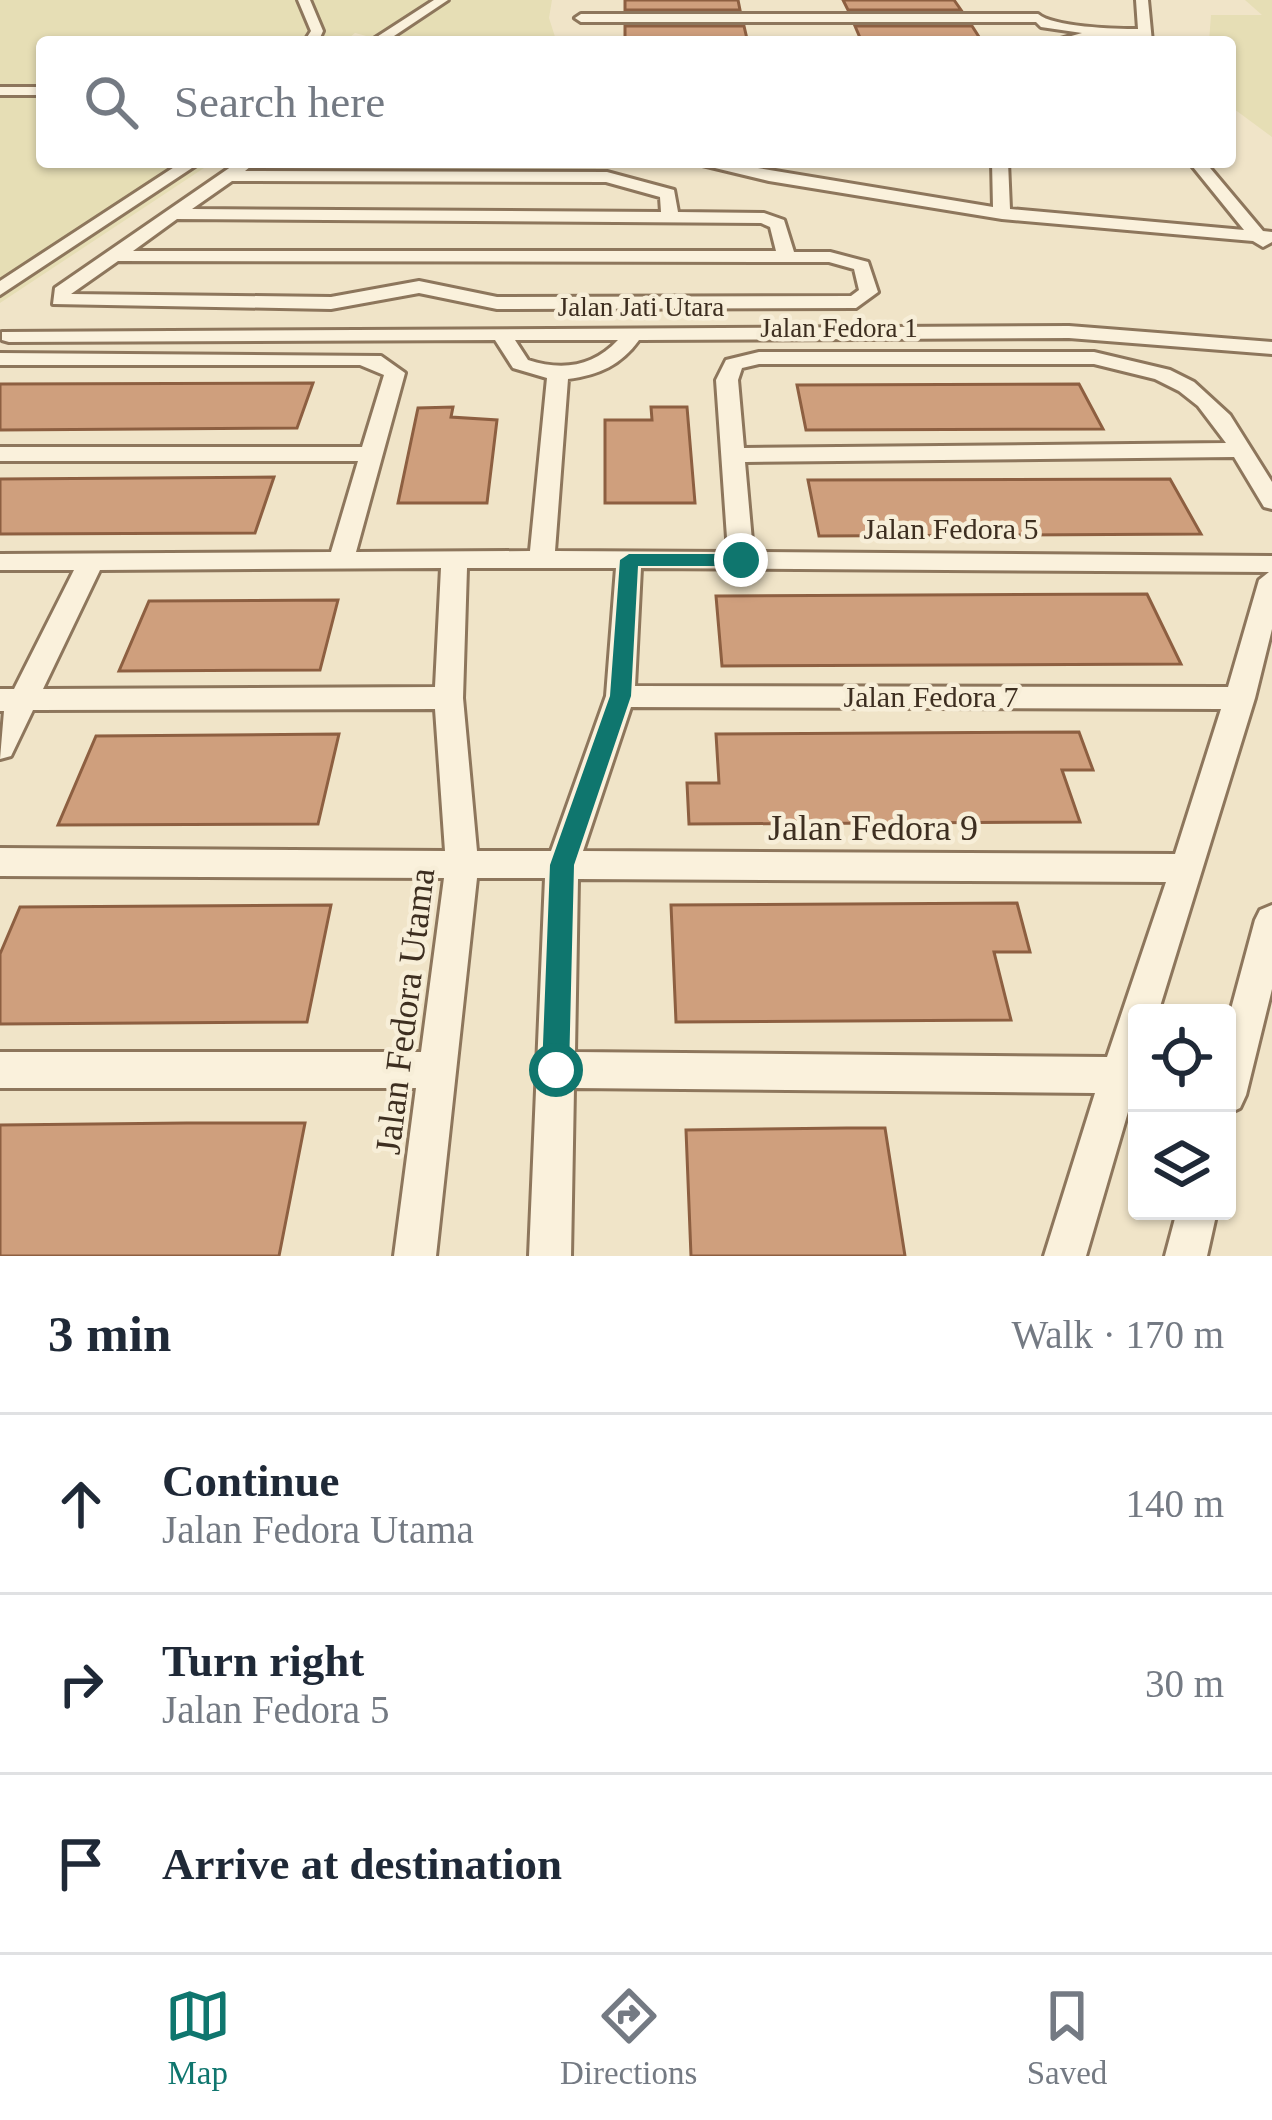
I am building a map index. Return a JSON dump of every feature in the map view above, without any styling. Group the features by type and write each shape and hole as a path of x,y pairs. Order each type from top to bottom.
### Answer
{"street":[{"path":"304,0 317,31 314,36"},
{"path":"385,36 442,0"},
{"path":"577,0 584,36"},
{"path":"804,0 813,24"},
{"path":"1023,0 1051,36"},
{"path":"1142,0 1146,36"},
{"path":"581,18 813,24 1039,21 1132,36"},
{"path":"1089,36 1092,33"},
{"path":"0,91 36,91"},
{"path":"0,290 185,168"},
{"path":"114,256 830,256 862,266 868,292 856,302 497,304 413,311 331,303 60,300 62,292 239,168"},
{"path":"477,168 548,177"},
{"path":"727,168 827,189 1002,214 1265,237"},
{"path":"1000,168 1002,214"},
{"path":"1202,168 1265,237 1272,253"},
{"path":"227,176 607,177 668,194 670,214"},
{"path":"174,214 764,218 778,224 786,255"},
{"path":"413,311 438,214"},
{"name":"Jalan Jati Utara","path":"4,348 413,311 501,334 1069,332 1272,348"},
{"path":"501,334 520,364 558,373 604,364 632,334"},
{"path":"4,348 374,360 395,373 340,560"},
{"name":"Jalan Fedora 1","path":"741,560 727,380 733,364 746,359 1094,358 1145,365 1186,382 1212,401 1272,502"},
{"path":"542,559 558,373"},
{"path":"733,455 1240,450"},
{"path":"0,454 372,454"},
{"name":"Jalan Fedora 5","path":"0,562 542,559 1272,564"},
{"name":"Jalan Fedora Utama","path":"415,1256 463,866 449,698 454,560"},
{"path":"550,1256 562,865 620,696 629,560"},
{"path":"0,748 12,700 91,562"},
{"path":"1065,1256 1117,1075 1241,698 1272,580"},
{"name":"Jalan Fedora 7","path":"620,696 1241,698"},
{"path":"12,700 449,698"},
{"name":"Jalan Fedora 9","path":"0,862 1184,868"},
{"path":"1236,1060 1272,920"},
{"path":"0,1070 437,1070"},
{"path":"556,1070 1117,1075"},
{"path":"1186,1256 1195,1220"}],"shaded area":[{"path":"0,0 552,0 549,18 555,36 36,36 36,168 204,168 0,303"},
{"path":"1245,0 1272,0 1272,137 1236,110 1236,36 1209,36 1211,15 1262,15"}],"building":[{"path":"625,0 738,0 740,10 625,10"},
{"path":"843,0 954,0 961,10 848,10"},
{"path":"625,26 744,26 746,36 625,36"},
{"path":"855,26 972,26 978,36 859,36"},
{"path":"313,383 297,428 0,430 0,384"},
{"path":"1079,384 1103,429 806,430 797,385"},
{"path":"453,407 451,417 497,420 487,503 398,503 418,408"},
{"path":"651,407 687,407 695,503 605,503 605,420 652,420"},
{"path":"274,477 255,533 0,534 0,479"},
{"path":"1170,479 1201,534 819,536 808,480"},
{"path":"1147,594 1181,664 722,666 716,596"},
{"path":"338,600 320,670 119,671 149,601"},
{"path":"1079,732 1093,770 1062,770 1080,822 689,824 687,783 719,783 716,734"},
{"path":"339,734 318,824 58,825 96,736"},
{"path":"1017,903 1030,952 994,952 1011,1020 676,1022 671,905"},
{"path":"331,905 307,1022 0,1024 0,954 20,907"},
{"path":"305,1123 279,1256 0,1256 0,1125"},
{"path":"885,1128 905,1256 691,1256 686,1130"}],"route":[{"path":"556,1070 562,865 620,696 629,560 741,560"}]}
